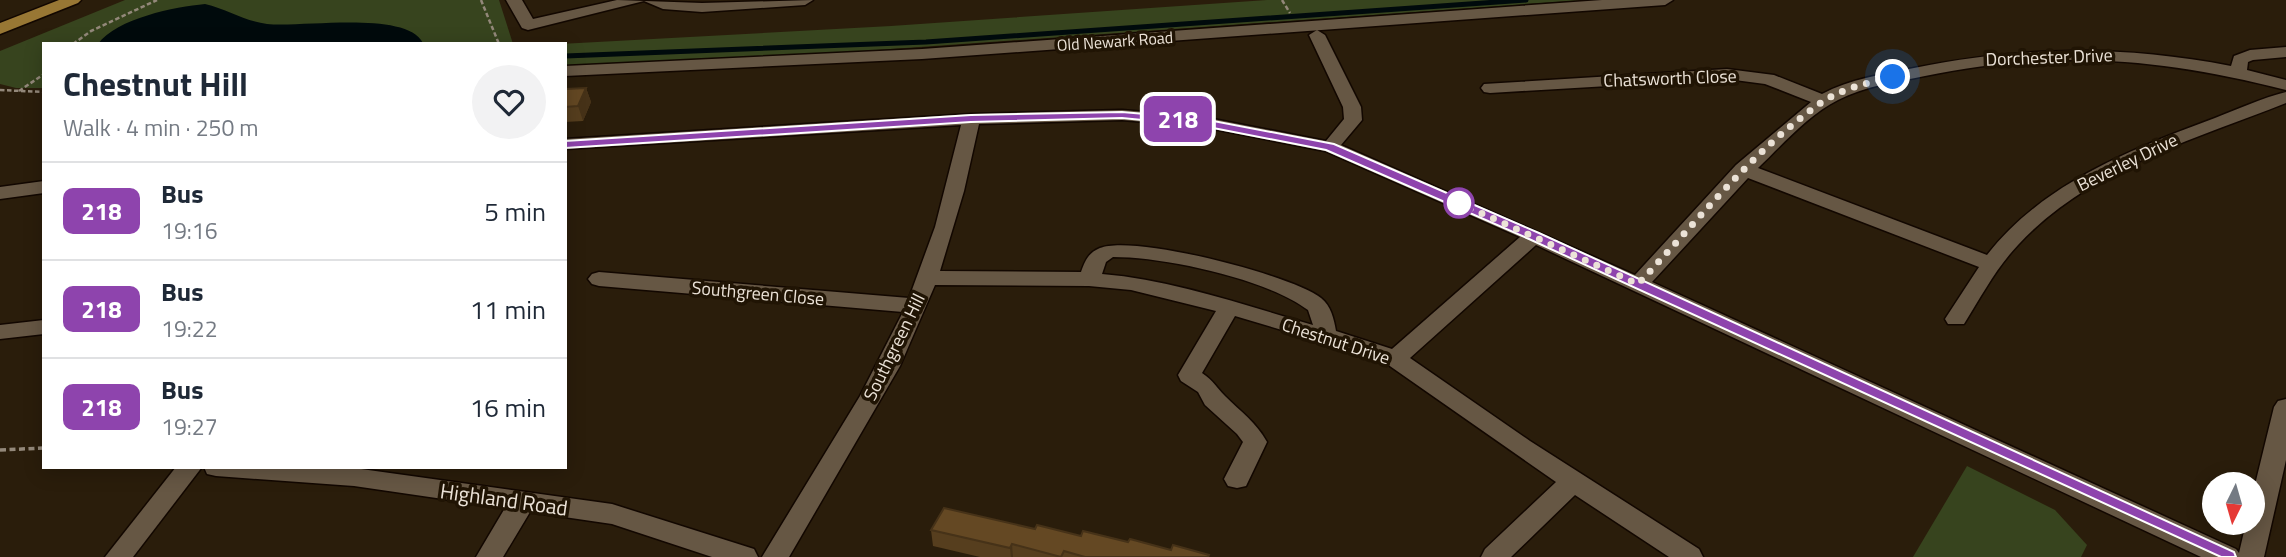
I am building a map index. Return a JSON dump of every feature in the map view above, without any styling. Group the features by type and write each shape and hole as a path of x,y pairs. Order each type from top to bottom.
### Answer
{"main road":[{"path":"0,29 73,0"}],"street":[{"path":"517,7 528,25 637,0"},
{"path":"651,0 667,6 687,8 805,0"},
{"name":"Old Newark Road","path":"567,71 922,54 1665,0"},
{"path":"1317,35 1352,107 1353,120 1329,147"},
{"path":"2238,72 2240,59 2250,55 2286,52"},
{"name":"Dorchester Drive","path":"1638,284 1743,169 1824,101 1870,82 1995,56 2082,54 2141,56 2199,63 2286,85"},
{"name":"Chatsworth Close","path":"1490,88 1516,91 1742,75 1768,79 1824,101"},
{"name":"Beverley Drive","path":"1955,319 1991,264 2017,234 2065,192 2164,142 2259,110 2286,97"},
{"path":"567,144 971,119 1122,115 1283,136 1329,147 1534,236 2227,557"},
{"name":"Southgreen Hill","path":"775,557 872,396 916,306 964,161 971,119"},
{"path":"1743,169 1991,264"},
{"path":"0,193 42,187"},
{"path":"1395,359 1534,236"},
{"path":"1089,279 1097,258 1110,251 1174,258 1221,268 1272,283 1300,294 1316,304 1326,336"},
{"name":"Chestnut Drive","path":"927,278 1089,279 1131,283 1186,295 1395,359 1690,557"},
{"name":"Southgreen Close","path":"599,279 916,306"},
{"path":"1228,308 1189,375 1207,387 1213,399 1246,428 1255,442 1237,479"},
{"path":"0,332 42,327"},
{"path":"2251,557 2286,407"},
{"path":"118,557 188,469"},
{"name":"Highland Road","path":"244,469 354,477 612,514 745,557"},
{"path":"1494,557 1574,481"},
{"path":"489,557 523,502"}],"path":[{"path":"76,42 157,0"},
{"path":"481,0 498,42"},
{"path":"17,93 42,75"},
{"path":"0,90 17,93 42,92"},
{"path":"0,450 42,448"}],"green space":[{"path":"125,0 499,0 512,42 42,42 42,88 16,88 0,84 0,51"},
{"path":"1267,0 1585,0 849,52 567,66 567,44 891,26"},
{"path":"1967,466 2055,510 2087,545 2081,557 1913,557"}],"shaded area":[{"path":"205,4 267,24 375,24 413,33 422,42 100,42 119,27 132,21 178,8"}],"building":[{"path":"586,88 578,106 567,107 567,89"},
{"path":"944,508 1035,529 1037,525 1081,536 1083,531 1171,550 1173,545 1209,555 1085,557 1064,551 1061,557 1012,544 1010,548 931,530"}],"waterway":[{"path":"567,56 926,42 1526,0"}],"bus line":[{"name":"218","path":"567,144 1028,116 1122,115 1203,122 1329,147 1362,159 1534,236 2227,557"}],"route":[{"path":"1459,203 1638,284 1743,169 1824,101 1870,82 1893,77"}]}
